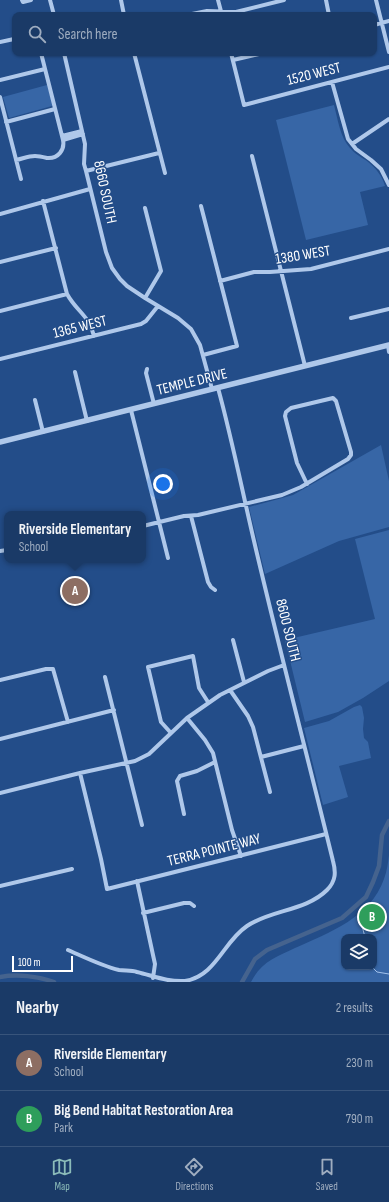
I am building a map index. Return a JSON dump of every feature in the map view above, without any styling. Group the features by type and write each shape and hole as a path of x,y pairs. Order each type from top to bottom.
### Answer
{"street":[{"path":"22,1 31,0"},
{"path":"50,0 53,12"},
{"path":"121,0 123,12"},
{"path":"218,0 221,12"},
{"path":"236,12 271,2 284,0"},
{"path":"326,0 329,12"},
{"path":"376,0 389,52"},
{"path":"202,12 214,12"},
{"path":"377,24 389,22"},
{"path":"0,42 12,39"},
{"path":"16,160 36,156 46,158 55,157 63,147 63,138 42,56"},
{"name":"8660 SOUTH","path":"65,56 86,148 84,164 106,252 112,268 120,280 127,286 178,318 188,326 203,355 212,389"},
{"path":"135,56 165,173"},
{"path":"232,56 233,60 250,56"},
{"name":"1520 WEST","path":"233,60 244,104 389,66"},
{"path":"0,80 45,69"},
{"path":"332,82 348,139 381,169 389,185"},
{"path":"0,96 21,179"},
{"path":"6,122 55,109"},
{"path":"352,144 389,119"},
{"path":"63,138 83,133"},
{"path":"86,171 159,153"},
{"path":"252,156 305,366"},
{"path":"0,214 90,189"},
{"path":"43,201 68,294 74,305 90,322 94,336"},
{"path":"201,206 237,346 203,355"},
{"path":"145,208 161,271 145,298"},
{"path":"0,262 56,248"},
{"name":"1380 WEST","path":"220,281 254,272 311,269 389,249"},
{"path":"0,311 68,294"},
{"name":"1365 WEST","path":"0,359 141,324 146,321 158,306"},
{"path":"352,318 389,309"},
{"path":"388,345 389,352"},
{"name":"TEMPLE DRIVE","path":"0,442 388,345"},
{"path":"147,369 146,373 154,404"},
{"path":"75,372 87,421"},
{"name":"8600 SOUTH","path":"153,978 180,982 201,975 211,968 234,937 248,925 259,919 287,911 312,900 326,891 334,878 335,868 284,665 218,388"},
{"path":"146,525 245,504 287,493 307,484 348,459 351,455 337,402 333,398 286,410 296,463 307,484"},
{"path":"35,400 43,432"},
{"path":"131,410 168,558"},
{"path":"191,516 208,582 210,587 215,590"},
{"path":"233,640 244,682"},
{"path":"171,733 162,722 148,667 193,656 199,688 208,702"},
{"path":"0,793 135,761 149,754 187,718 208,702 244,682 284,665"},
{"path":"0,680 53,668 68,722"},
{"path":"105,677 142,825"},
{"path":"230,690 250,722 256,737 270,792"},
{"path":"0,739 114,710"},
{"path":"187,718 205,740 212,754 240,856"},
{"path":"261,757 304,746"},
{"path":"184,814 177,780 180,776 197,771 207,764 215,762"},
{"name":"TERRA POINTE WAY","path":"80,773 107,889 326,834"},
{"path":"0,886 72,869"},
{"path":"68,950 118,970 136,971 153,978 154,955 143,913 137,881"},
{"path":"143,913 184,903 190,903 194,906"}],"shaded area":[{"path":"47,85 53,105 52,106 9,118 3,97"},
{"path":"334,105 340,128 347,144 354,152 376,169 385,186 360,192 368,225 306,240 276,120"},
{"path":"381,445 389,481 389,527 339,541 265,574 249,507 293,495"},
{"path":"389,530 389,681 338,712 305,722 285,640 375,619 355,539"},
{"path":"360,705 362,707 364,718 364,738 368,742 371,758 339,766 348,797 323,805 304,728 329,721"},
{"path":"389,855 389,982 251,982 259,970 270,961 335,930 359,914 378,892 387,867"}],"waterway":[{"path":"242,982 255,959 267,950 342,918 366,897 379,866 382,835 389,821"},
{"path":"359,915 364,934"},
{"path":"375,970 377,972 389,974"},
{"path":"0,977 27,976 54,982"}],"place":[{"name":"Riverside Elementary","path":"75,591"},
{"name":"Big Bend Habitat Restoration Area","path":"372,917"}]}
